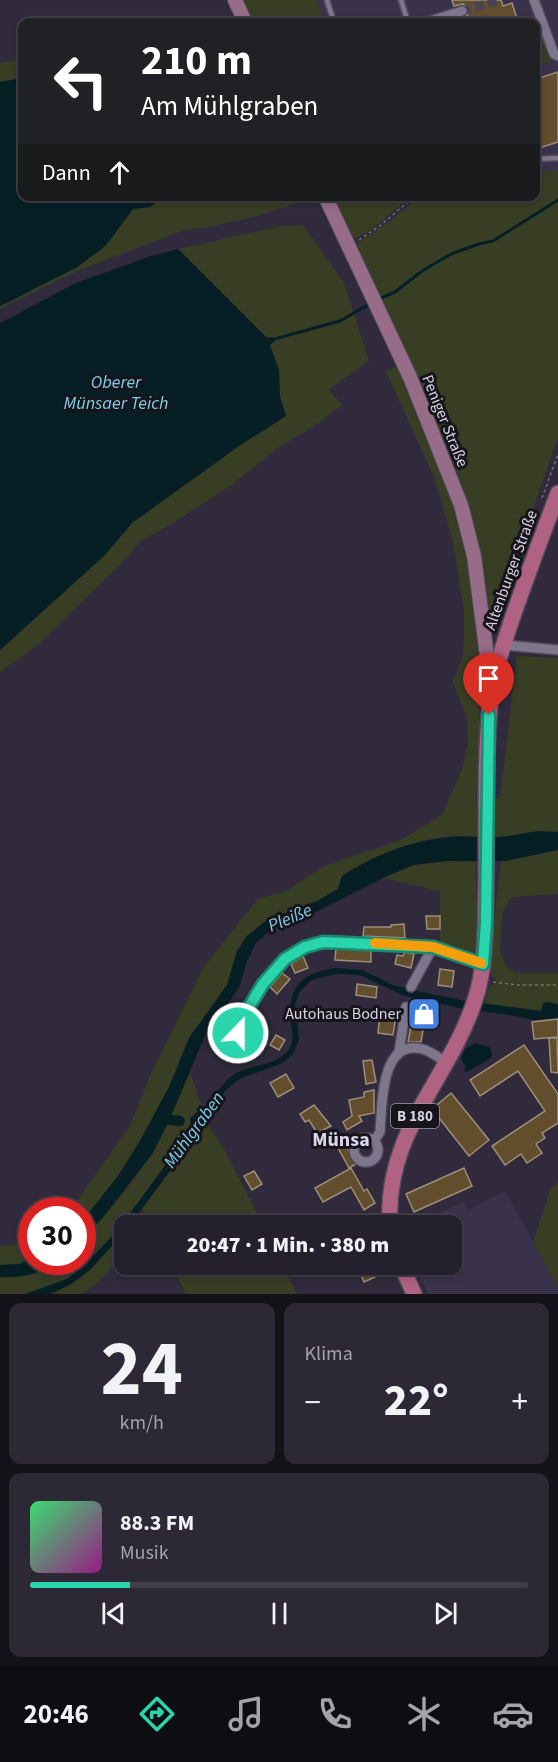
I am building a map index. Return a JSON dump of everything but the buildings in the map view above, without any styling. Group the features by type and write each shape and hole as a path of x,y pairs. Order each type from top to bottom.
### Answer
{"main road":[{"name":"Altenburger Straße","path":"483,964 486,923 490,702 504,645 558,493"},
{"name":"B 180","path":"390,1215 390,1192 396,1161 409,1127 447,1063 470,1016 483,964"},
{"path":"406,1275 414,1294"}],"street":[{"path":"235,0 243,18"},
{"path":"534,0 554,54 558,56"},
{"path":"440,18 462,11"},
{"name":"Peniger Straße","path":"327,201 410,377 461,505 474,556 487,656 497,668"},
{"path":"504,645 558,650"},
{"path":"255,1042 246,1040 238,1033 238,1025 263,984 285,959 305,947 338,941 433,947 483,964"},
{"path":"411,987 433,947"},
{"path":"374,1141 380,1132 387,1068 399,1052 406,1007"},
{"path":"399,1052 409,1048 425,1050 447,1063"},
{"path":"362,1139 374,1141 378,1146 378,1153 373,1160 365,1162 358,1159 354,1152 356,1144 362,1139"},
{"path":"378,1153 396,1161"}],"lane":[{"path":"327,0 333,18"},
{"path":"401,0 407,18"},
{"path":"540,159 558,158"}],"path":[{"path":"349,247 381,225 409,201"},
{"path":"480,980 519,985 558,985"}],"shaded area":[{"path":"240,0 317,0 322,18 248,18"},
{"path":"317,0 558,0 558,171 540,171 540,18 322,18"},
{"path":"545,38 552,61 542,64 540,40"},
{"path":"18,60 18,79 0,82 0,63"},
{"path":"540,171 558,171 558,437 503,595 470,671 479,680 476,803 500,798 517,656 558,658 558,832 493,837 451,836 408,845 342,876 338,889 317,901 290,910 237,950 227,985 189,1038 169,1087 141,1139 118,1176 96,1204 96,1197 80,1197 130,1126 150,1076 203,968 258,899 286,891 324,866 401,840 443,814 463,766 468,742 467,718 453,682 463,656 464,612 454,546 435,479 386,372 406,361 355,245 414,201 540,201"},
{"path":"158,201 303,201 253,217 184,230 77,271 0,309 0,306 17,299 107,244 133,209 150,207"},
{"path":"333,201 405,201 374,228 352,239"},
{"path":"303,225 344,283 369,361 328,390 343,405 278,448 233,484 139,542 129,556 39,644 0,672 0,650 104,556 132,523 239,446 286,416 280,397 279,370 270,345 278,338 266,337 178,249 282,226"},
{"path":"558,850 558,894 511,897 502,913 500,950 505,965 515,973 558,973 558,1004 550,1003 542,1007 541,1011 485,1004 489,987 494,985 495,979 491,976 501,861"},
{"path":"447,861 476,862 476,897 479,898 477,953 467,953 453,944 450,947 440,944 440,891 383,878 413,865"},
{"path":"190,1072 202,1108 190,1118 193,1125 187,1136 129,1215 114,1215 114,1234 96,1253 96,1224 130,1184 151,1154 168,1123 180,1125 181,1118 171,1115"},
{"path":"205,1119 224,1149 258,1215 146,1215 142,1208 193,1140"},
{"path":"558,1182 558,1288 533,1242 551,1188"},
{"path":"505,1191 558,1288 558,1294 428,1294 419,1275 462,1275 462,1215 434,1215 464,1201 468,1210"},
{"path":"114,1243 114,1265 95,1285 81,1294 50,1294 84,1275 96,1275 96,1262"},
{"path":"18,1244 18,1264 0,1265 0,1246"},
{"path":"72,1275 56,1284 25,1294 0,1294 0,1277"},
{"path":"176,1275 287,1275 297,1294 186,1294"}],"water":[{"path":"18,79 18,201 158,201 150,207 133,209 107,244 76,268 0,306 0,82"},
{"name":"Oberer Münsaer Teich","path":"178,249 266,337 278,338 270,345 279,370 280,397 286,416 239,446 132,523 104,556 0,650 0,323 76,283 151,256"},
{"name":"Pleiße","path":"539,831 558,832 558,850 506,861 447,861 413,865 298,921 271,930 256,943 247,961 239,988 207,1031 153,1153 96,1225 96,1204 118,1176 141,1139 169,1087 189,1038 227,985 237,951 247,936 268,919 317,901 338,889 342,876 367,861 394,850 436,839 500,837"},
{"name":"Mühlgraben","path":"336,968 362,970 393,985 466,1001 541,1011 543,1003 550,1002 558,1005 558,1018 533,1020 463,1009 402,995 360,975 336,974 312,980 300,991 295,1004 299,1040 293,1054 283,1063 239,1079 227,1089 212,1108 193,1140 137,1215 129,1215 187,1136 193,1125 190,1118 212,1099 231,1076 242,1070 278,1059 289,1049 293,1039 290,1011 294,991 306,978 324,970"},
{"path":"475,1043 490,1047 491,1058 467,1072 464,1071 466,1067 461,1059 465,1049"},
{"path":"114,1234 114,1244 96,1264 96,1253"},
{"path":"18,1264 18,1275 30,1275 0,1277 0,1265"},
{"path":"72,1275 83,1275 70,1285 50,1294 25,1294 67,1279"}],"waterway":[{"path":"381,298 395,292 422,271 451,254 493,241 558,200"},
{"path":"278,338 340,321 368,305"},
{"name":"Mühlgraben","path":"162,1119 180,1121"}],"tunnel":[{"path":"462,11 501,0"}],"slow traffic":[{"path":"375,943 433,947 481,963"}],"place":[{"name":"Autohaus Bodner","path":"424,1014"}],"district":[{"name":"Münsa","path":"341,1140"}],"route":[{"path":"238,1033 238,1025 263,984 285,959 305,947 338,941 433,947 483,964 486,923 489,715"}]}
